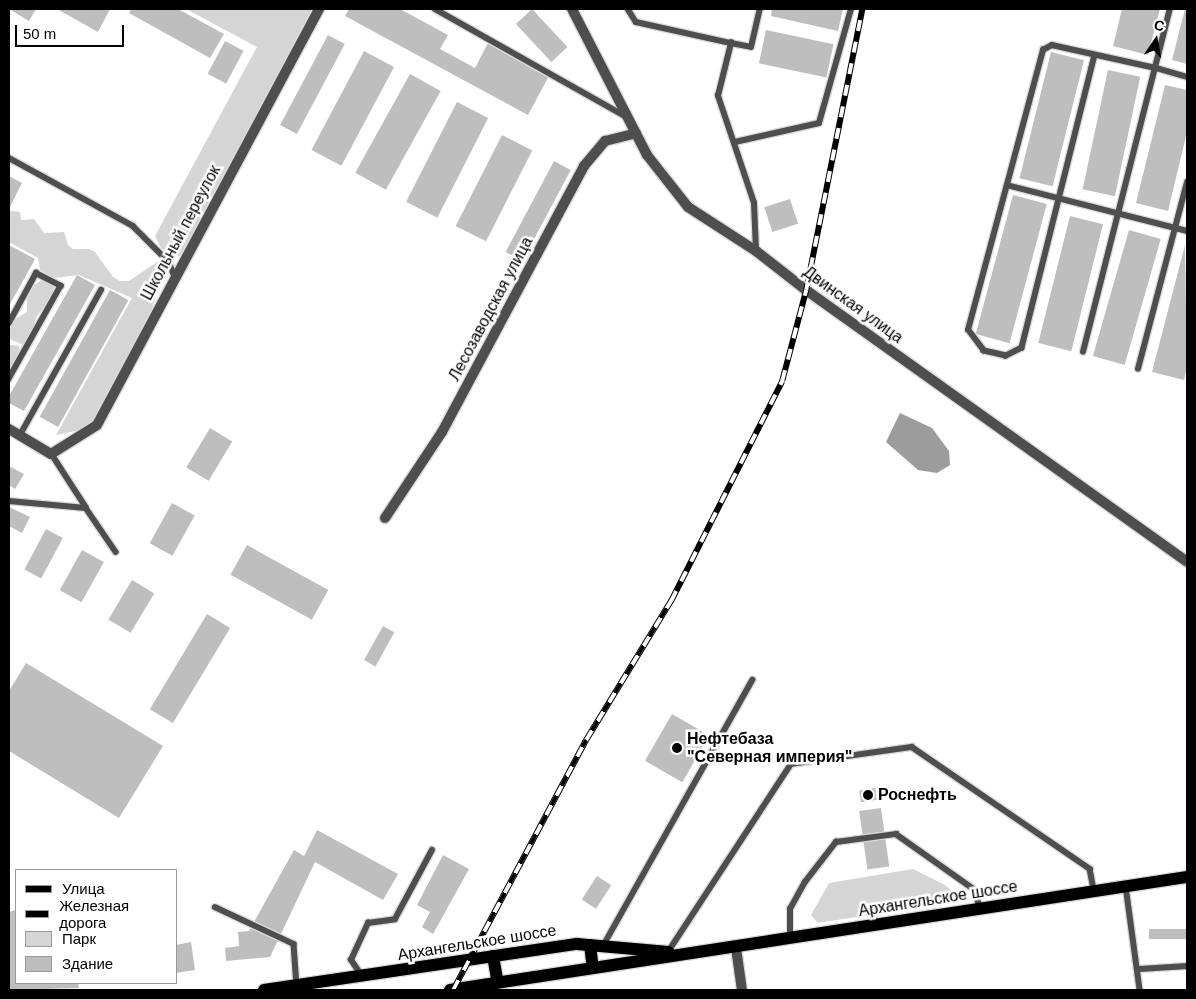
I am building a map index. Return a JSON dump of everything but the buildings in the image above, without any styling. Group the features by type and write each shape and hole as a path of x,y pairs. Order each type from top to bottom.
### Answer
{"main road":[{"name":"Архангельское шоссе","path":"450,990 736,948 1094,890 1187,877"},
{"name":"Архангельское шоссе","path":"264,990 347,984 362,976 494,956 596,946 694,954"},
{"path":"593,968 596,946"},
{"path":"494,956 498,983"}],"street":[{"name":"Школьный переулок","path":"51,454 97,425 319,9"},
{"name":"Двинская улица","path":"572,9 647,155 688,207 756,252 806,290 1187,562"},
{"name":"Лесозаводская улица","path":"385,518 442,432 584,166 605,141 636,133"},
{"path":"9,429 51,454"},
{"path":"736,948 742,990"}],"lane":[{"path":"435,9 627,117"},
{"path":"628,9 636,22 751,47 760,9"},
{"path":"735,142 819,123 851,9"},
{"path":"1084,352 1117,213 1170,9"},
{"path":"731,43 718,96 754,202 756,252"},
{"path":"1096,55 1022,348 1006,356 984,351 968,330 1043,50 1052,45 1156,68 1187,77"},
{"path":"9,158 133,226 169,262 175,277"},
{"path":"1138,369 1187,182"},
{"path":"1007,185 1187,231"},
{"path":"9,323 36,273 61,286 9,379"},
{"path":"20,435 100,290"},
{"path":"51,454 116,552"},
{"path":"9,501 86,508"},
{"path":"596,946 752,680"},
{"path":"668,952 791,764 912,747 1090,869 1094,890"},
{"path":"790,939 790,909 805,882 836,842 896,834 975,890 980,908"},
{"path":"362,976 351,960 368,923 395,919 432,850"},
{"path":"1126,886 1140,969 1140,990"},
{"path":"215,907 294,944 297,983"},
{"path":"1140,969 1187,966"}],"green space":[{"path":"186,9 313,9 180,256 171,256 161,248 155,236 257,47"},
{"path":"9,212 20,212 21,220 34,219 44,233 64,232 68,245 73,249 89,249 95,252 113,277 120,281 129,281 160,260 164,266 151,313 95,421 80,430 56,435 132,298 79,275 53,278 40,270 38,258 9,242"},
{"path":"42,280 54,287 53,295 37,316 29,339 23,345 10,339 9,330 12,321 27,312 27,299 34,285"},
{"path":"9,346 19,346 20,352 9,373"},
{"path":"913,869 945,885 955,894 952,902 818,923 811,915 829,883"}],"shaded area":[{"path":"900,413 932,428 949,451 950,465 937,473 918,470 886,442"}],"railway":[{"path":"453,990 586,740 671,601 782,381 806,290 862,9"}],"place":[{"name":"Нефтебаза \"Северная империя\"","path":"677,748"},
{"name":"Роснефть","path":"868,795"}]}
